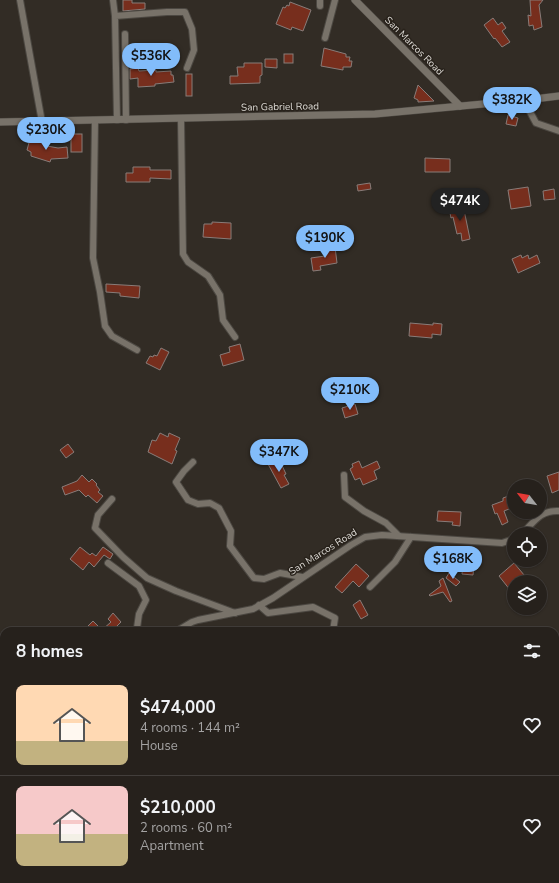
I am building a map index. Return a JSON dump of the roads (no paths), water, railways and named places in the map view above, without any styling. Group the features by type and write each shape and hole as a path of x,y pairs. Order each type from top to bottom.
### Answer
{"street":[{"path":"20,0 42,122"},
{"path":"113,0 115,16 117,120"},
{"path":"325,38 335,0"},
{"name":"San Marcos Road","path":"355,0 460,106"},
{"path":"115,16 185,12 192,29 194,50 187,68"},
{"path":"125,34 126,120"},
{"name":"San Gabriel Road","path":"0,122 375,114 559,96"},
{"path":"526,100 529,110 536,123 559,131"},
{"path":"180,119 183,254 188,262 208,276 220,295 223,320 235,337"},
{"path":"95,121 93,258 105,326 112,336 137,350"},
{"path":"193,462 176,482 188,500 198,504 210,503 220,508 231,531 230,546 254,578 264,579 280,573 302,577"},
{"path":"344,475 345,497 364,511 386,523 399,536"},
{"path":"112,498 98,515 95,528 123,556 148,578 176,591 235,613"},
{"path":"529,527 546,512 559,511"},
{"name":"San Marcos Road","path":"184,627 192,622 253,609 365,537 382,535 502,543 507,541"},
{"path":"370,587 395,562 411,537"},
{"path":"108,563 139,586 146,600 139,614 136,627"},
{"path":"259,605 268,613 313,607 335,618 333,627"}]}
